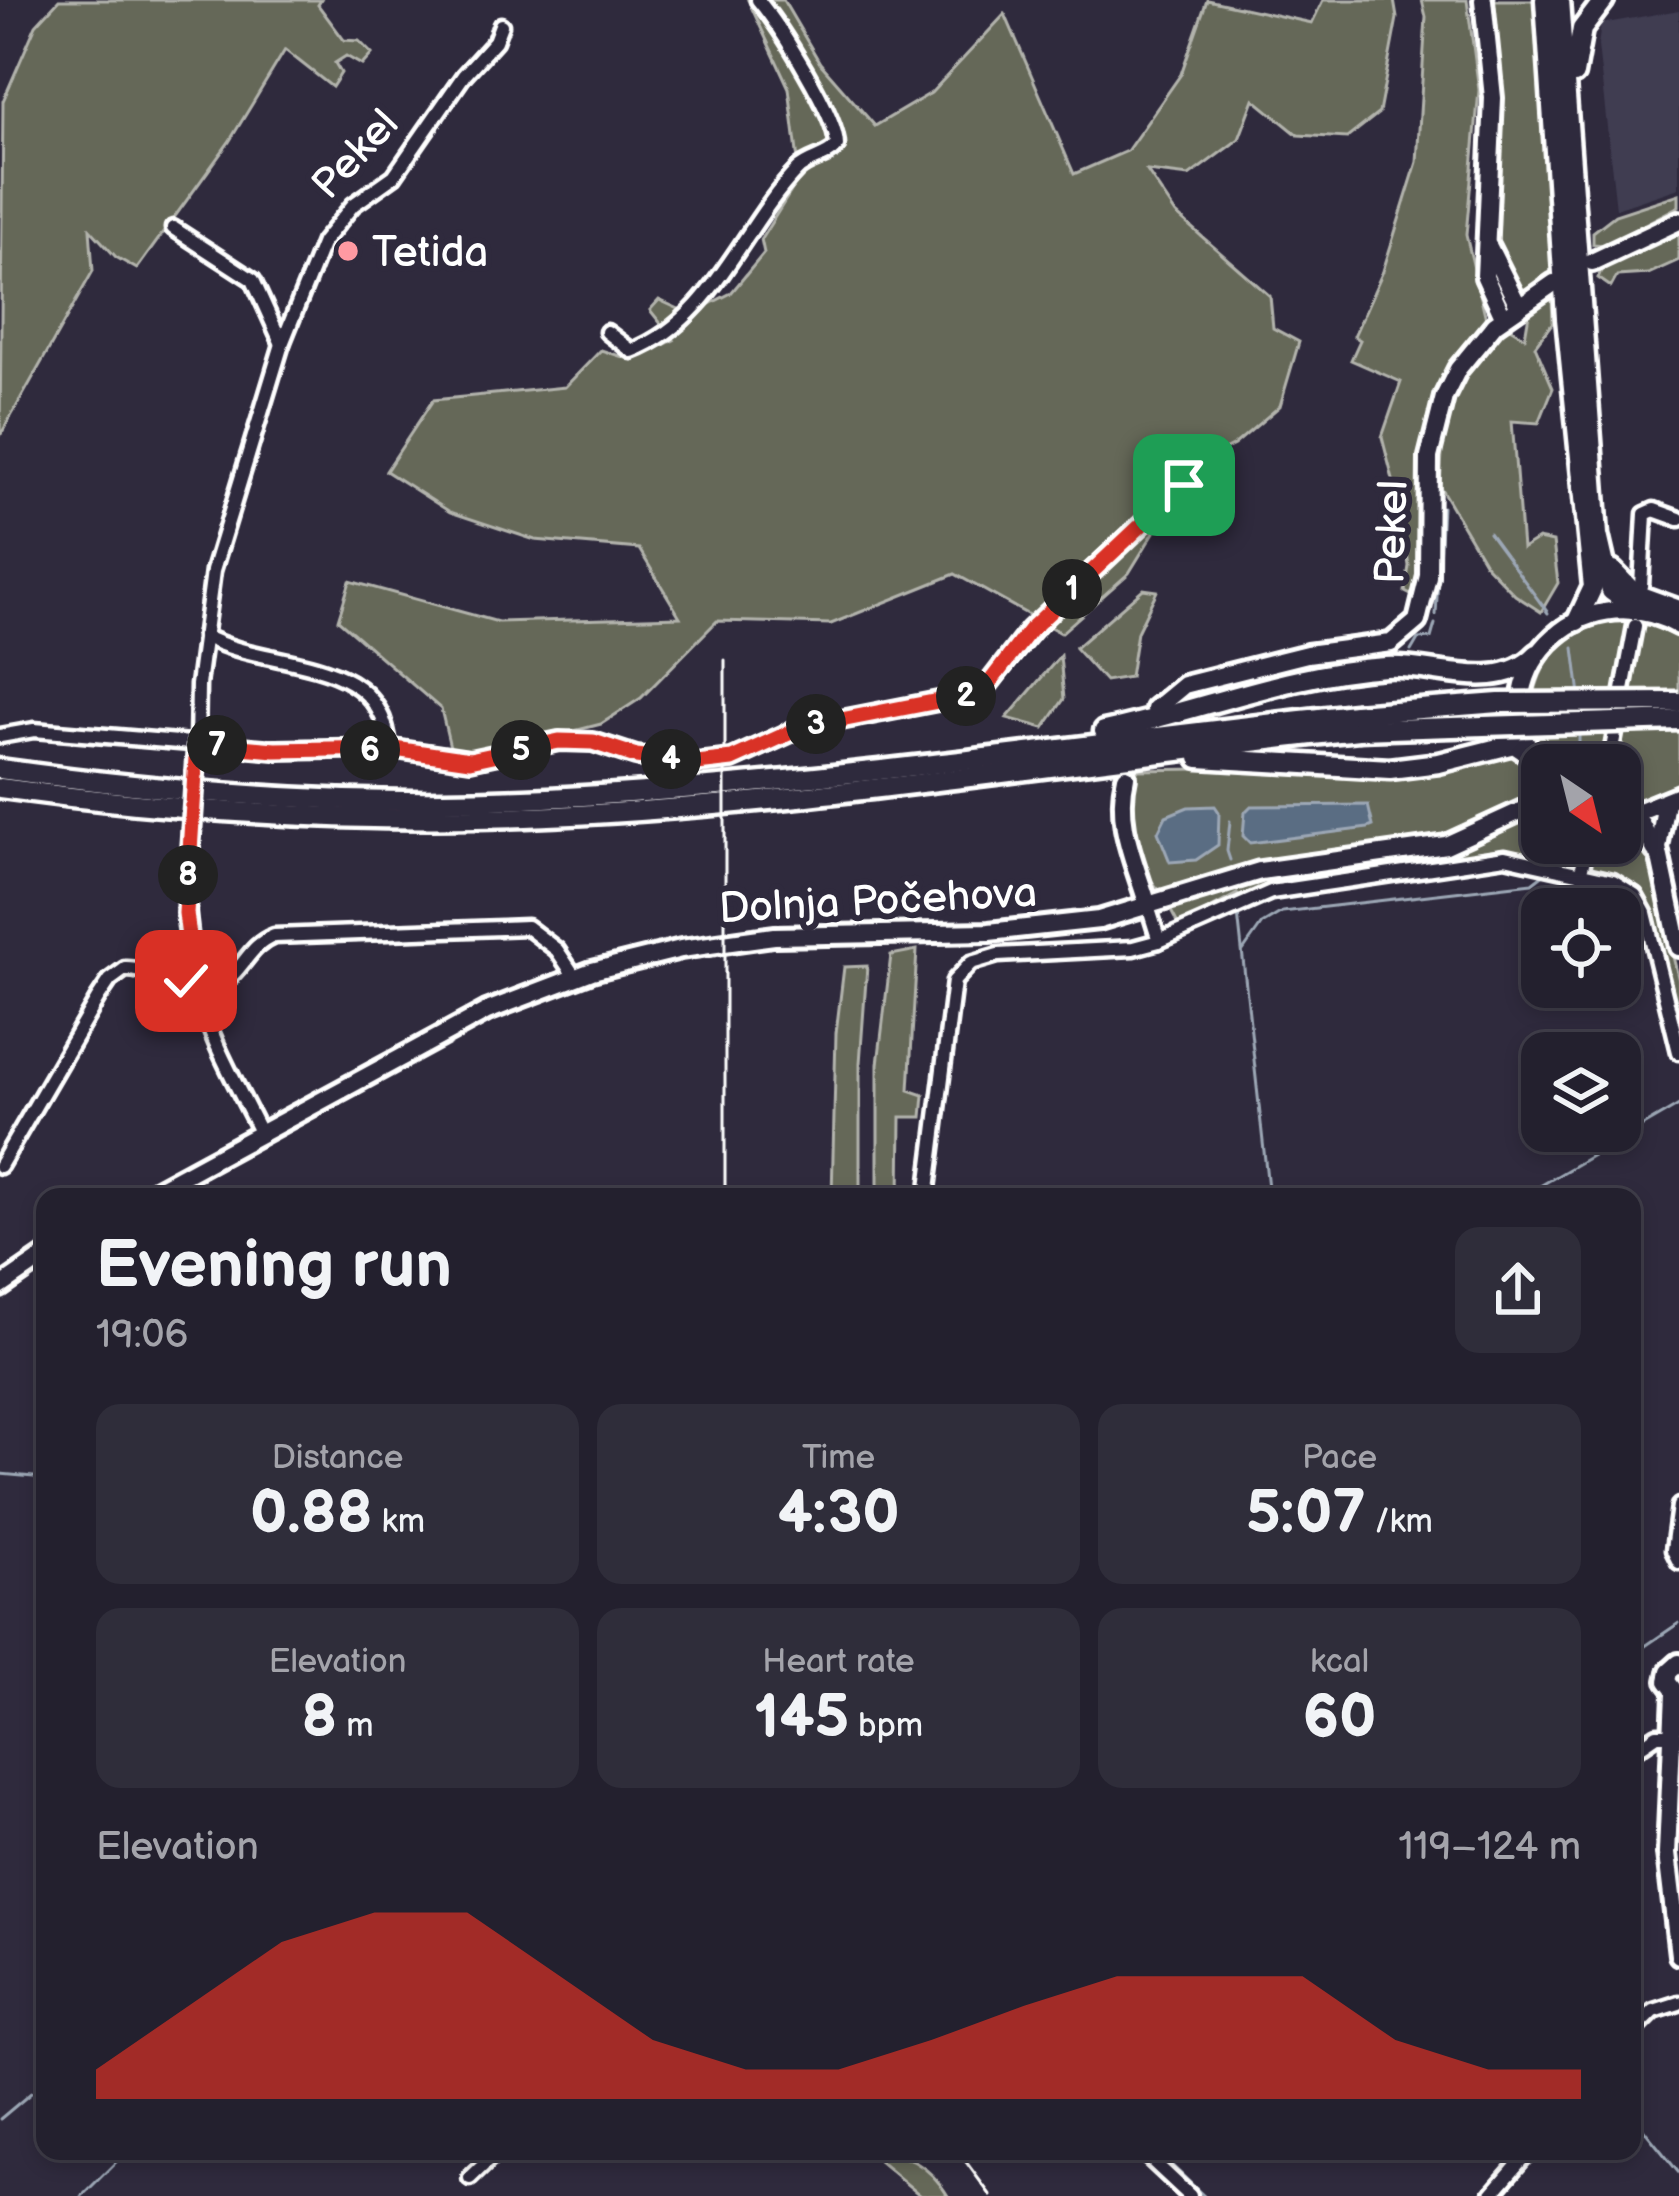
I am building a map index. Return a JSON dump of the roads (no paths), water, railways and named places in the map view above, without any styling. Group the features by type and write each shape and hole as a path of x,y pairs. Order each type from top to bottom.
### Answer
{"highway":[{"path":"1545,0 1566,318 1593,586 1577,621"},
{"path":"1559,0 1595,492 1606,582 1636,618"},
{"path":"1569,109 1582,29 1604,0"},
{"path":"1595,492 1615,576 1635,594 1679,610"},
{"path":"1037,748 1059,737 1108,731 1322,675 1387,667 1502,676 1521,669 1538,654"},
{"path":"0,770 209,795 427,802 693,787 1037,748 1356,722 1498,703 1679,702"},
{"path":"0,788 206,813 487,818 698,806 1124,768 1356,722 1679,720"},
{"path":"1124,768 1197,758 1390,769 1439,763 1514,744 1521,750"}],"main road":[{"path":"1484,0 1493,98 1486,236 1510,311"},
{"path":"1592,262 1679,220"},
{"name":"Pekel","path":"1156,709 1184,685 1307,654 1390,643 1417,621 1428,576 1429,457 1434,426 1459,369 1510,311 1554,283"},
{"path":"1529,744 1521,725 1522,700 1538,654 1577,621 1606,610 1679,626"},
{"path":"1124,768 1122,825 1148,906"},
{"path":"1641,807 1672,799"},
{"path":"1672,799 1658,830 1659,862 1679,947"},
{"path":"1514,816 1521,807"},
{"name":"Dolnja Počehova","path":"160,1188 487,1011 575,976 717,943 820,934 989,932 1099,920 1276,867 1446,844 1521,812"},
{"path":"1641,823 1659,862"},
{"path":"0,1287 36,1262"},
{"path":"1679,1663 1667,1676 1677,1696 1667,1854 1679,1955"}],"street":[{"path":"607,332 632,351 668,328 723,276 794,172 837,146 828,113 788,40 758,0"},
{"name":"Pekel","path":"260,1132 215,1041 195,985 186,913 204,636 213,571 282,344 322,242 353,205 394,176 464,75 495,41 501,26"},
{"path":"173,228 253,280 282,344"},
{"path":"0,736 34,730 197,750 388,748 470,760 559,741 593,742 636,756 697,763 732,759 800,728 974,694 987,686 1062,597 1184,485"},
{"path":"1641,586 1645,514 1654,510 1679,519"},
{"path":"1614,744 1636,618"},
{"path":"204,636 260,656 320,666 341,676 370,698 387,724 388,748"},
{"path":"1148,906 1159,941 1242,902 1325,881 1505,857 1581,871 1626,886 1642,905 1678,1043"},
{"path":"1581,871 1583,864"},
{"path":"0,1166 118,972 135,968 208,988 223,984 252,949 274,936 527,927 557,950 575,976"},
{"name":"Dolnja Počehova","path":"928,1188 954,981 961,969 982,958 1133,948 1159,941"},
{"path":"1679,1506 1673,1550 1679,1562"},
{"path":"1641,1746 1657,1735 1677,1731"},
{"path":"1641,2025 1659,2008 1679,2003"},
{"path":"470,2178 489,2160"},
{"path":"1152,2160 1190,2196"},
{"path":"1490,2196 1521,2160"}],"water":[{"path":"1368,805 1373,826 1368,828 1250,843 1243,836 1245,812 1251,806"},
{"path":"1215,806 1218,845 1196,860 1170,862 1158,832 1166,816 1188,807"}],"waterway":[{"path":"1436,615 1442,507"},
{"path":"1489,533 1548,613"},
{"path":"1411,651 1418,639 1431,638 1435,624"},
{"path":"1574,648 1580,695"},
{"path":"1579,728 1579,744"},
{"path":"1230,821 1230,860"},
{"path":"1243,951 1262,924 1282,912 1532,883 1545,873"},
{"path":"1238,913 1268,1188"},
{"path":"1536,1188 1679,1105"},
{"path":"0,1474 36,1477"},
{"path":"1641,1649 1679,1623"},
{"path":"0,2119 31,2093"},
{"path":"1641,2126 1679,2173"},
{"path":"82,2196 118,2160"},
{"path":"1166,2160 1204,2196"}],"railway":[{"path":"725,660 725,1188"},
{"path":"965,2160 991,2196"}],"place":[{"name":"Tetida","path":"348,251"}]}
